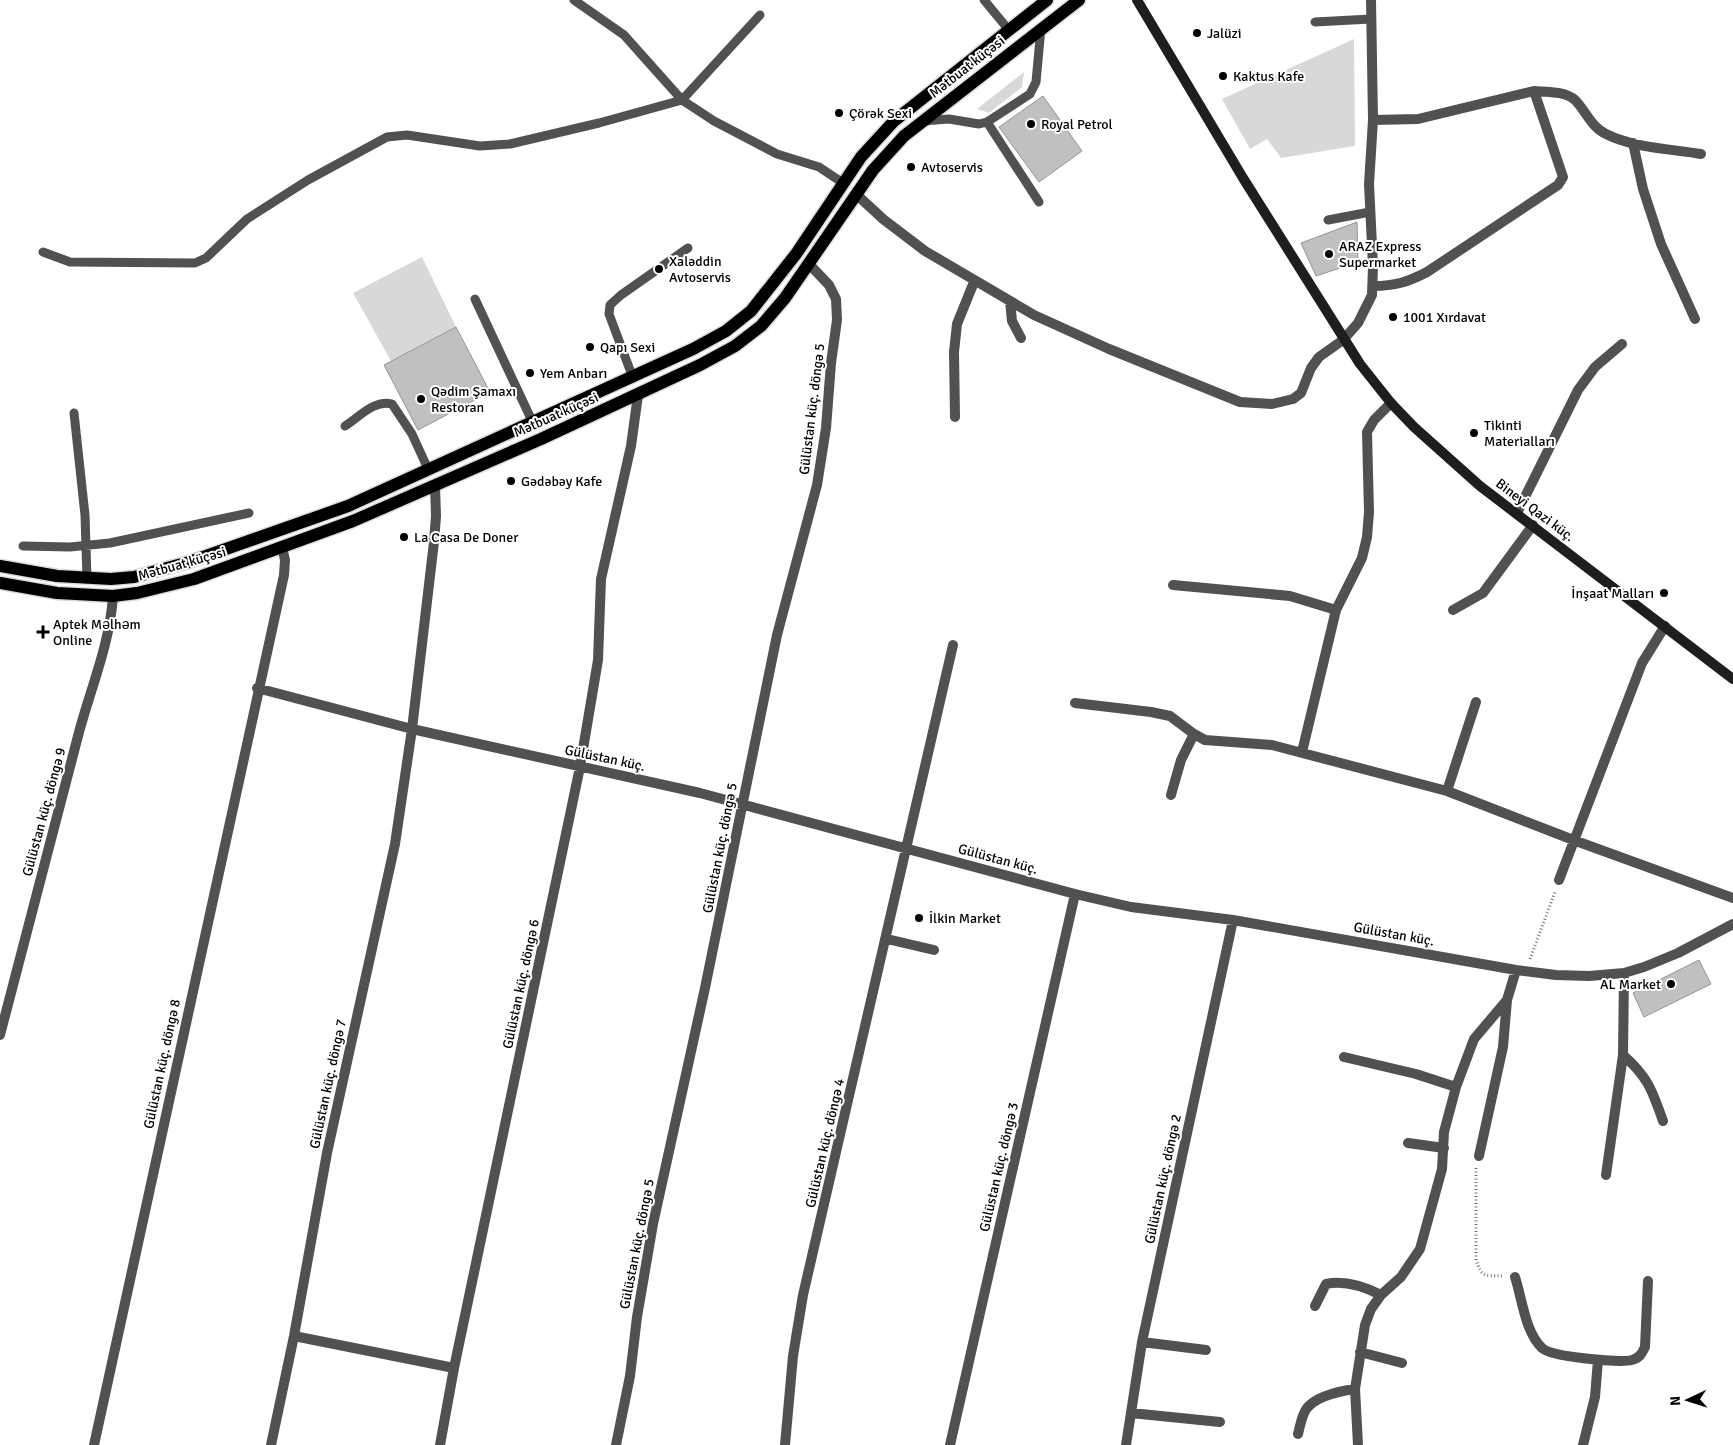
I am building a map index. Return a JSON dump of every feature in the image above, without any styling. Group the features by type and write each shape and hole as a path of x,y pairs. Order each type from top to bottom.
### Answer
{"main road":[{"name":"Mətbuat küçəsi","path":"0,566 87,579 134,577 171,567 276,533 348,506 633,378 726,331 751,311 796,254 861,157 894,121 1046,0"},
{"name":"Mətbuat küçəsi","path":"0,583 56,593 113,596 137,593 194,579 353,521 435,486 638,395 735,346 761,326 809,264 856,194 890,150 923,121 1079,0"},
{"name":"Bineyi Qazi küç.","path":"1137,0 1343,340 1391,403 1449,460 1733,679"},
{"path":"843,183 856,194"},
{"path":"633,378 638,395"},
{"path":"533,423 541,439"},
{"path":"428,469 435,486"},
{"path":"276,533 282,547"},
{"path":"111,579 113,596"}],"street":[{"path":"856,194 883,219 926,251 974,282 1109,349 1216,394 1252,404 1272,404 1293,399 1301,393 1311,368 1319,357 1343,340 1358,323 1369,304 1373,286 1370,212 1373,120 1371,0"},
{"path":"1373,286 1394,286 1407,283 1427,272 1558,185 1563,177 1534,91"},
{"path":"1373,120 1418,118 1534,91 1553,92 1574,99 1598,130 1606,135 1633,143 1701,154"},
{"path":"1633,143 1643,189 1661,244 1695,319"},
{"name":"Gülüstan küç. döngə 5","path":"616,1445 627,1394 637,1317 653,1224 777,635 817,485 826,428 831,363 837,320 836,299 829,286 809,264"},
{"path":"955,417 954,352 957,324 974,282"},
{"path":"1010,301 1012,322 1021,338"},
{"path":"1516,513 1578,390 1594,367 1622,344"},
{"name":"Gülüstan küç. döngə 6","path":"440,1445 454,1368 580,767 598,660 601,579 614,526 638,395"},
{"path":"1302,752 1336,610 1362,558 1368,537 1367,432 1374,420 1391,403"},
{"name":"Gülüstan küç. döngə 7","path":"271,1445 294,1336 327,1153 394,844 412,729 434,542 436,516 435,486"},
{"path":"1453,610 1483,592 1533,525"},
{"name":"Gülüstan küç. döngə 8","path":"94,1445 284,575 285,560 282,547"},
{"path":"1173,586 1290,596 1336,610"},
{"name":"Gülüstan küç. döngə 9","path":"0,1035 84,716 106,643 112,616 113,596"},
{"path":"1559,880 1576,841 1642,663 1665,626"},
{"name":"Gülüstan küç. döngə 4","path":"785,1445 793,1356 803,1295 908,849 953,645"},
{"name":"Gülüstan küç.","path":"258,688 412,729 742,805 1075,894 1131,907 1234,920 1521,971 1589,976 1624,973 1678,953 1733,924"},
{"path":"1447,791 1476,702"},
{"path":"1075,703 1170,716 1194,734 1217,742 1272,745 1447,791 1576,841 1733,898"},
{"path":"1171,794 1181,760 1194,734"},
{"name":"Gülüstan küç. döngə 3","path":"950,1445 1075,894"},
{"name":"Gülüstan küç. döngə 2","path":"1126,1445 1142,1342 1234,920"},
{"path":"886,939 934,950"},
{"path":"1358,1445 1355,1389 1365,1325 1371,1309 1381,1295 1401,1277 1420,1249 1440,1182 1447,1112 1456,1086 1474,1039 1507,1000 1521,971"},
{"path":"1606,1175 1622,1055 1624,973"},
{"path":"1480,1156 1504,1046 1507,1000"},
{"path":"1622,1055 1640,1070 1649,1083 1663,1121"},
{"path":"1344,1058 1416,1074 1456,1086"},
{"path":"1408,1143 1444,1148"},
{"path":"1515,1277 1531,1331 1543,1349 1553,1353 1598,1360 1632,1360 1640,1356 1645,1347 1648,1281"},
{"path":"1315,1306 1326,1284 1337,1281 1369,1289 1381,1295"},
{"path":"294,1336 454,1368"},
{"path":"1142,1342 1206,1350"},
{"path":"1360,1352 1402,1363"},
{"path":"1583,1445 1595,1396 1598,1360"},
{"path":"1298,1434 1306,1409 1311,1404 1340,1392 1355,1389"},
{"path":"1131,1412 1220,1422"}],"lane":[{"path":"574,0 624,35 682,100 722,125 777,154 819,167 843,183"},
{"path":"984,0 1008,29"},
{"path":"43,252 70,262 195,263 206,258 247,219 308,180 387,137 407,135 480,146 510,144 599,123 682,100 760,15"},
{"path":"1315,22 1371,19"},
{"path":"923,121 949,118 979,124 987,122 1030,94 1036,82 1041,28"},
{"path":"987,122 1039,202"},
{"path":"1328,220 1370,212"},
{"path":"633,378 609,314 610,305 620,295 688,248"},
{"path":"475,299 533,423"},
{"path":"345,426 378,403 392,404 412,434 428,469"},
{"path":"74,413 87,546 87,579"},
{"path":"23,546 87,546 110,543 249,513"}],"path":[{"path":"1521,971 1559,880"},
{"path":"1480,1156 1475,1168 1476,1260 1480,1272 1484,1275 1515,1277"}],"shaded area":[{"path":"1354,39 1355,146 1281,158 1267,139 1250,149 1222,99"},
{"path":"1024,72 1022,87 989,113 977,109"},
{"path":"422,257 456,327 391,361 353,293"}],"building":[{"path":"1043,96 1082,151 1039,182 999,127"},
{"path":"1357,222 1358,262 1316,276 1301,243"},
{"path":"456,327 490,392 418,430 384,365"},
{"path":"1699,960 1711,984 1644,1017 1633,993"}],"place":[{"name":"Jalüzi","path":"1197,33"},
{"name":"Kaktus Kafe","path":"1223,76"},
{"name":"Çörək Sexi","path":"839,113"},
{"name":"Royal Petrol","path":"1031,124"},
{"name":"Avtoservis","path":"911,167"},
{"name":"ARAZ Express Supermarket","path":"1329,254"},
{"name":"Xaləddin Avtoservis","path":"659,269"},
{"name":"1001 Xırdavat","path":"1393,317"},
{"name":"Qapı Sexi","path":"590,347"},
{"name":"Yem Anbarı","path":"530,373"},
{"name":"Qədim Şamaxı Restoran","path":"421,399"},
{"name":"Tikinti Materialları","path":"1474,433"},
{"name":"Gədəbəy Kafe","path":"511,481"},
{"name":"La Casa De Doner","path":"404,537"},
{"name":"İnşaat Malları","path":"1664,593"},
{"name":"Aptek Mәlhәm Online","path":"43,632"},
{"name":"İlkin Market","path":"919,918"},
{"name":"AL Market","path":"1671,984"}]}
